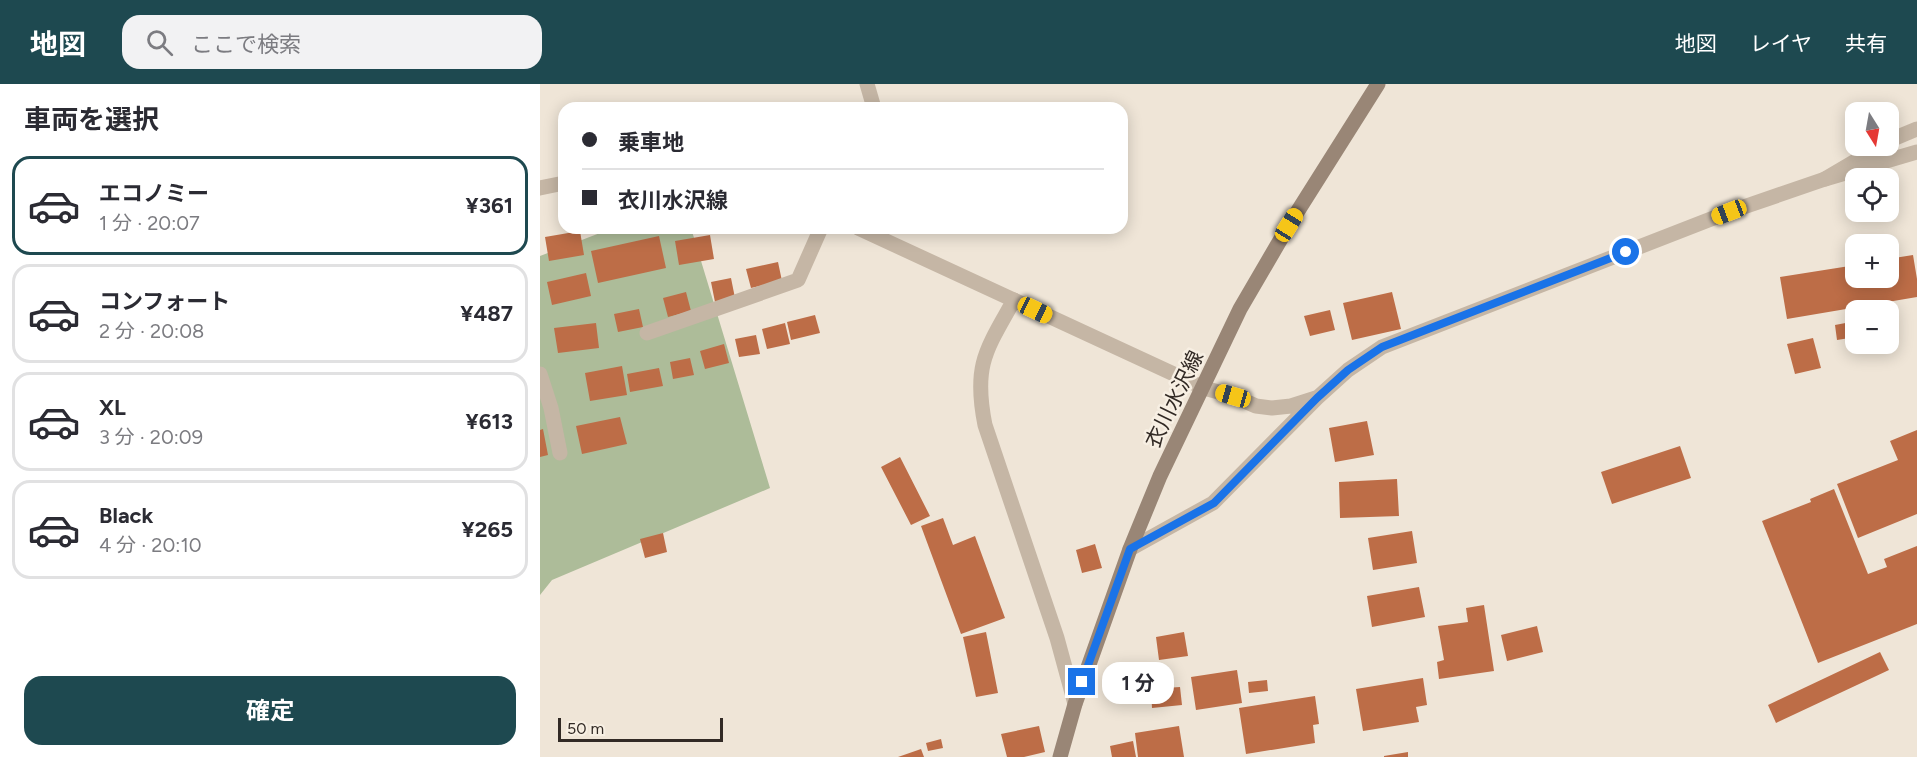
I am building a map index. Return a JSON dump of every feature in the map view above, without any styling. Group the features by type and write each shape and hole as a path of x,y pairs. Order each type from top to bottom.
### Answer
{"main road":[{"name":"衣川水沢線","path":"1060,757 1074,704 1130,549 1160,476 1240,309 1289,225 1378,84"}],"street":[{"path":"867,84 872,102"},
{"path":"1899,136 1917,129"},
{"path":"1130,549 1214,503 1317,398 1348,370 1382,347 1729,212 1825,178 1917,152"},
{"path":"1825,178 1864,156"},
{"path":"540,188 558,184"},
{"path":"647,333 798,280 818,234"},
{"path":"873,234 1204,388 1233,396 1256,406 1272,408 1291,406 1317,398"},
{"path":"1014,300 985,351 981,368 982,410 985,425 1057,638 1074,704"},
{"path":"540,374 552,408 560,453"}],"green space":[{"path":"597,234 693,234 770,488 552,580 540,595 540,256"}],"building":[{"path":"580,234 584,255 549,261 545,237"},
{"path":"710,235 714,259 679,265 675,241"},
{"path":"659,236 666,268 598,283 591,251"},
{"path":"1913,255 1917,297 1899,300 1845,300 1845,309 1787,319 1780,277 1845,267 1845,288 1899,288 1899,257"},
{"path":"778,262 782,281 751,288 746,269"},
{"path":"586,273 591,296 552,305 547,282"},
{"path":"731,278 735,298 715,302 711,282"},
{"path":"686,292 691,311 668,317 663,298"},
{"path":"1392,292 1401,329 1352,340 1343,303"},
{"path":"639,309 643,327 618,332 614,314"},
{"path":"1330,310 1335,330 1310,336 1304,316"},
{"path":"815,315 820,333 791,340 787,322"},
{"path":"596,323 599,348 558,353 554,328"},
{"path":"785,323 790,344 767,349 762,329"},
{"path":"1845,323 1845,339 1837,340 1835,325"},
{"path":"756,335 760,354 739,357 735,339"},
{"path":"1813,338 1821,368 1795,374 1787,344"},
{"path":"724,344 729,363 705,369 700,351"},
{"path":"690,358 694,375 673,379 670,362"},
{"path":"622,366 627,395 590,401 585,373"},
{"path":"659,368 663,386 630,392 627,374"},
{"path":"620,417 627,444 582,454 576,426"},
{"path":"1367,421 1374,455 1335,462 1329,428"},
{"path":"543,429 548,455 540,457 540,430"},
{"path":"1917,430 1917,514 1858,538 1837,484 1898,460 1890,441"},
{"path":"1680,446 1691,478 1612,504 1601,472"},
{"path":"900,457 930,516 911,525 881,467"},
{"path":"1397,479 1399,516 1340,518 1339,482"},
{"path":"1834,489 1868,574 1887,567 1884,559 1917,546 1917,624 1818,663 1762,521 1811,502 1810,499"},
{"path":"943,518 953,545 975,536 1005,618 961,634 921,526"},
{"path":"1412,531 1417,563 1373,570 1368,538"},
{"path":"663,533 667,552 645,558 640,539"},
{"path":"1095,544 1102,568 1082,573 1076,550"},
{"path":"1419,587 1425,617 1372,627 1367,596"},
{"path":"1484,605 1494,671 1439,679 1437,662 1444,660 1438,626 1468,622 1466,608"},
{"path":"1537,626 1543,652 1507,661 1501,635"},
{"path":"986,632 998,693 976,697 963,637"},
{"path":"1184,632 1188,656 1159,660 1156,637"},
{"path":"1880,652 1889,670 1776,723 1768,705"},
{"path":"1237,670 1242,703 1196,710 1191,677"},
{"path":"1423,678 1427,705 1416,707 1419,722 1363,731 1356,689"},
{"path":"1267,680 1268,691 1249,693 1248,682"},
{"path":"1180,687 1182,705 1152,708 1151,689"},
{"path":"1315,696 1319,724 1313,725 1315,743 1246,754 1239,708"},
{"path":"1039,726 1045,752 1024,757 1007,757 1001,734"},
{"path":"1179,726 1184,757 1138,757 1135,733"},
{"path":"941,739 943,748 928,751 926,743"},
{"path":"1133,741 1136,757 1112,757 1110,746"},
{"path":"921,749 924,757 898,757"},
{"path":"1408,752 1408,757 1384,757 1384,756"}],"route":[{"path":"1082,682 1130,549 1214,503 1317,398 1348,370 1382,347 1626,252"}]}
